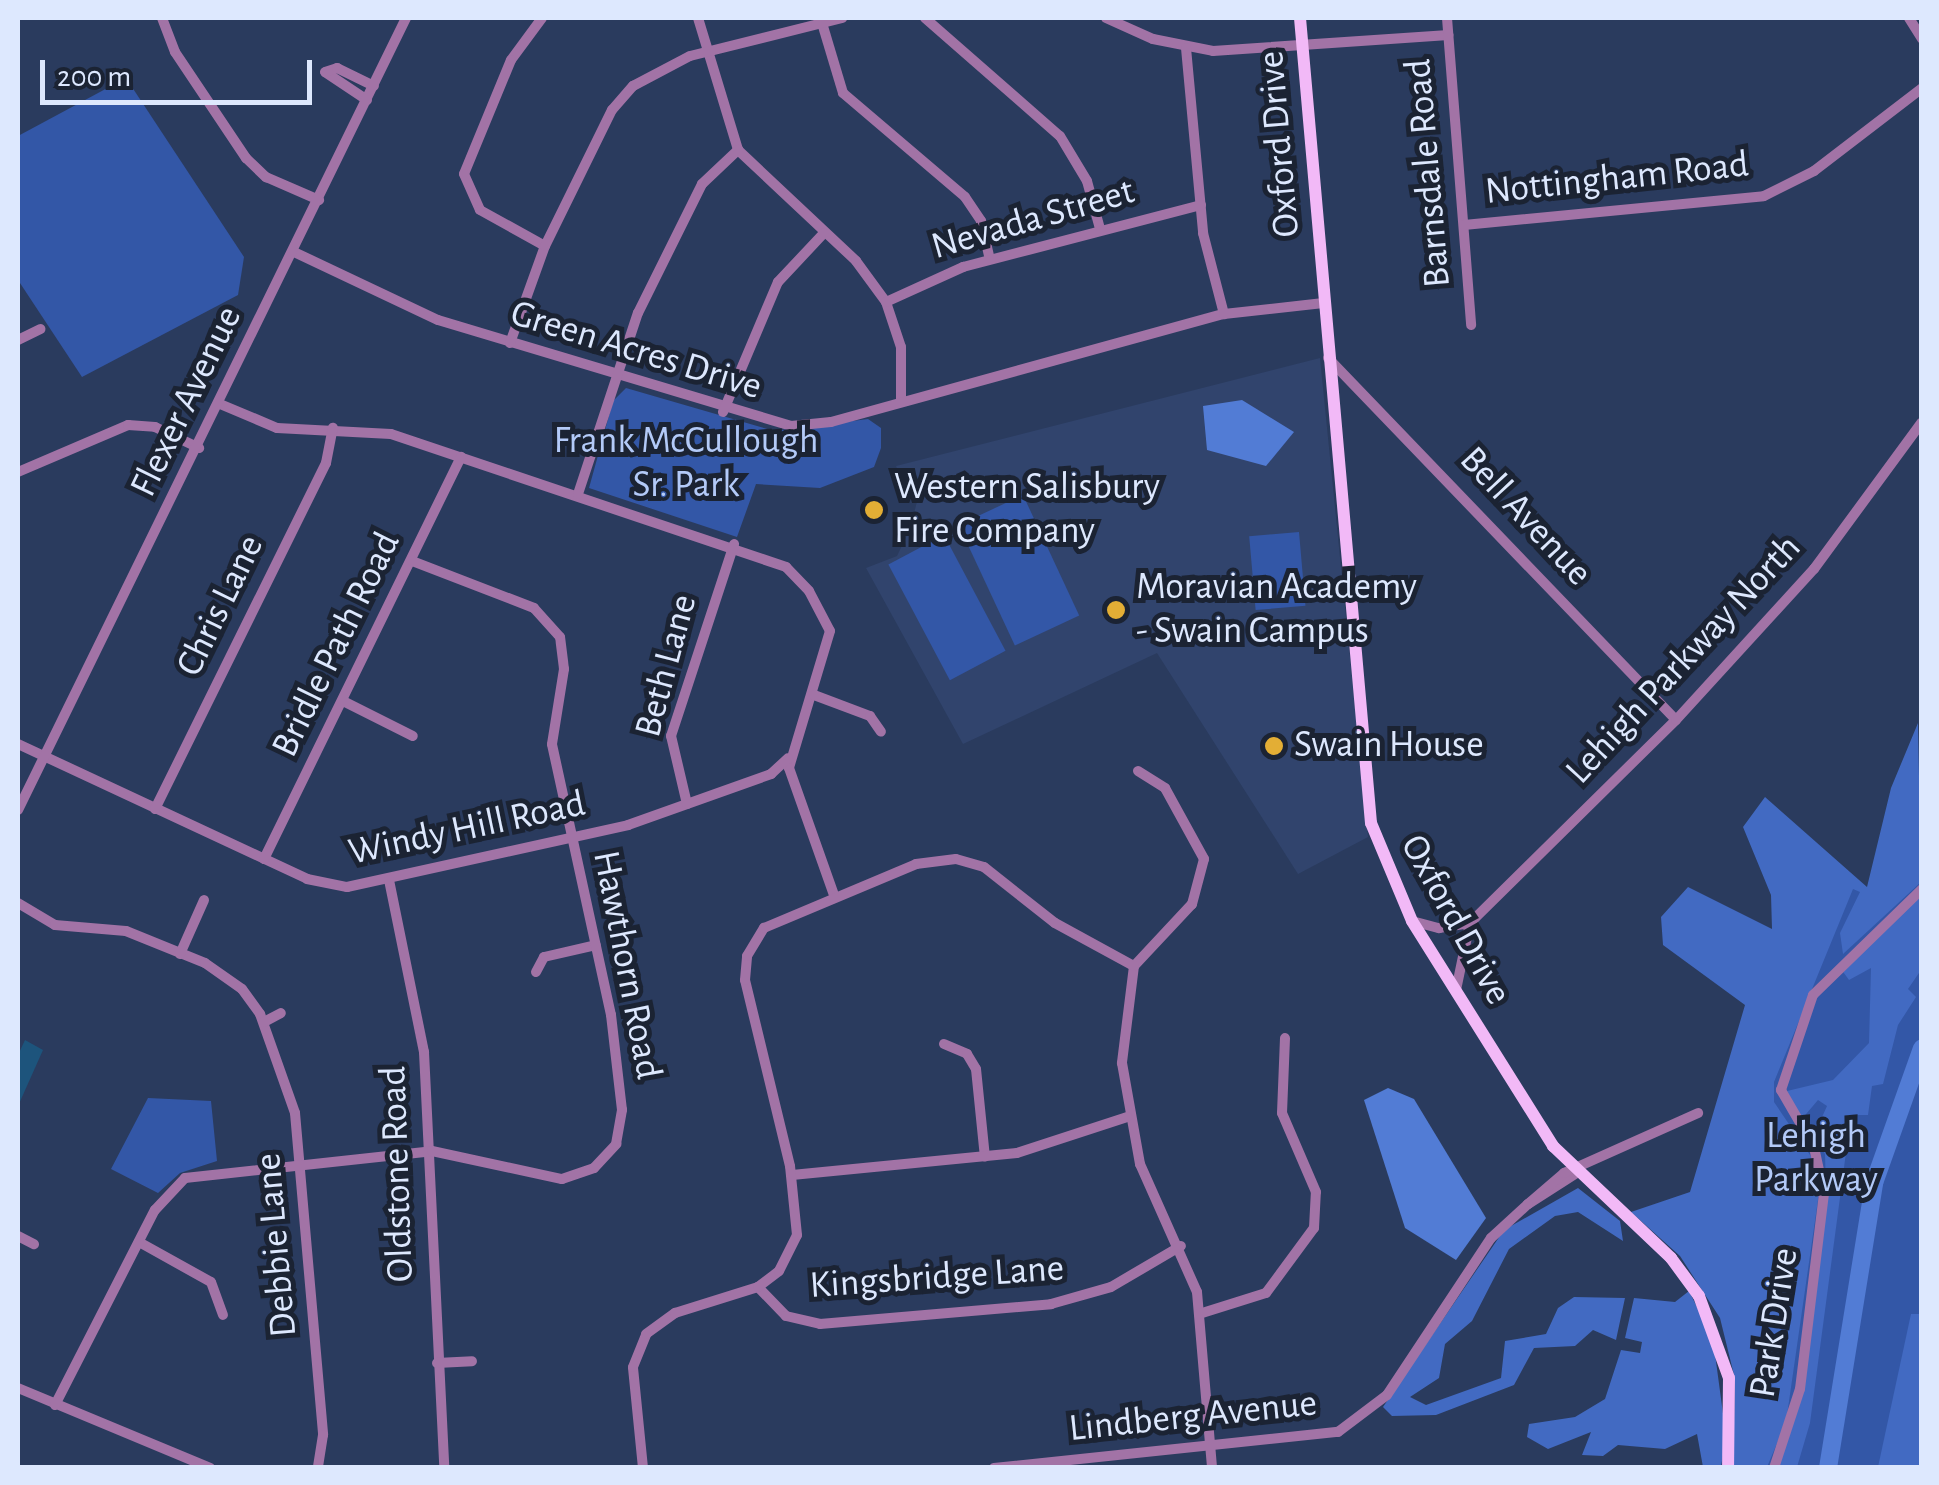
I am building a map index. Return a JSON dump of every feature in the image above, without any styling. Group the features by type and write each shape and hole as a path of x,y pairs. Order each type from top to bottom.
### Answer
{"main road":[{"name":"Oxford Drive","path":"1300,18 1366,800 1412,921 1575,1174 1671,1258 1707,1310 1730,1378 1728,1468"}],"street":[{"path":"162,18 175,52 246,158 266,177 319,200"},
{"name":"Flexer Avenue","path":"18,810 199,448 406,18"},
{"path":"542,18 511,60 464,174 480,210 546,246"},
{"path":"698,18 738,150 824,234 886,302 900,347 901,402"},
{"path":"510,344 546,246 622,97 660,68 706,52 842,18"},
{"path":"926,18 1060,136 1087,181 1100,230"},
{"path":"1106,18 1186,48 1303,47 1448,35"},
{"name":"Barnsdale Road","path":"1447,18 1471,325"},
{"path":"1908,18 1922,39"},
{"path":"822,23 843,93 965,197 982,221 990,259"},
{"path":"1186,48 1200,204 1224,314"},
{"path":"367,100 326,72 337,68 374,86"},
{"name":"Nottingham Road","path":"1464,225 1764,196 1814,170 1922,88"},
{"path":"578,494 616,378 693,200 738,150"},
{"name":"Nevada Street","path":"886,302 990,259 1200,204"},
{"path":"723,412 778,282 824,234"},
{"name":"Green Acres Drive","path":"294,252 414,310 510,344 723,412 808,426 1224,314 1323,303"},
{"path":"18,340 42,329"},
{"name":"Bell Avenue","path":"1328,357 1676,720"},
{"path":"220,404 277,428 376,430 734,544 786,567 818,604 830,642 791,753 790,777 834,895"},
{"name":"Lehigh Parkway North","path":"1470,923 1676,720 1814,569 1922,422"},
{"path":"18,472 128,425 155,427 199,448"},
{"name":"Chris Lane","path":"155,809 326,464 333,428"},
{"name":"Bridle Path Road","path":"264,858 462,457"},
{"name":"Beth Lane","path":"687,804 671,736 734,544"},
{"name":"Hawthorn Road","path":"54,1406 163,1198 184,1178 300,1162 432,1152 562,1179 585,1174 610,1153 622,1110 596,945 552,744 564,658 553,626 524,603 412,561"},
{"path":"814,695 870,716 881,732"},
{"path":"343,701 413,736"},
{"name":"Windy Hill Road","path":"18,744 321,884 389,880 572,840 771,774 791,753"},
{"path":"1138,771 1165,788 1196,836 1204,869 1192,904 1134,966 1123,1044 1128,1117 1144,1176 1181,1246 1199,1314 1212,1468"},
{"path":"642,1468 633,1367 646,1334 674,1314 758,1287 779,1271 797,1236 792,1176 745,966 772,920 927,860 970,862 1070,932 1134,966"},
{"name":"Oldstone Road","path":"389,880 421,1030 432,1152 437,1363 444,1468"},
{"name":"Park Drive","path":"1774,1468 1800,1389 1824,1193 1814,1147 1781,1090 1813,995 1922,889"},
{"path":"180,954 204,900"},
{"name":"Debbie Lane","path":"18,903 68,929 126,932 231,978 264,1022 294,1104 323,1435 318,1468"},
{"path":"1412,921 1439,928 1470,923 1456,992"},
{"path":"536,972 544,956 596,945"},
{"path":"264,1022 282,1014"},
{"path":"1199,1314 1266,1293 1314,1228 1316,1192 1282,1113 1285,1038"},
{"path":"944,1044 966,1054 976,1070 985,1156"},
{"name":"Lindberg Avenue","path":"994,1468 1310,1440 1358,1421 1387,1394 1491,1238 1528,1204 1564,1173 1575,1174 1698,1113"},
{"path":"792,1176 985,1156 1065,1142 1128,1117"},
{"path":"18,1236 34,1244"},
{"path":"139,1242 210,1282 223,1316"},
{"name":"Kingsbridge Lane","path":"758,1287 786,1316 820,1324 1050,1304 1111,1287 1181,1246"},
{"path":"437,1363 472,1360"},
{"path":"18,1388 210,1468"}],"shaded area":[{"name":"Moravian Academy - Swain Campus","path":"1320,358 1368,837 1298,874 1157,653 963,744 866,568 897,556 910,529 920,490 903,484 896,466"},
{"path":"1242,400 1294,432 1266,466 1207,450 1203,406"},
{"path":"1918,723 1921,882 1843,954 1840,933 1860,892 1853,889 1774,1082 1774,1102 1812,1158 1819,1193 1786,1422 1767,1467 1733,1467 1735,1379 1720,1318 1680,1256 1631,1212 1690,1192 1745,1005 1663,945 1661,917 1688,887 1772,929 1771,895 1743,827 1765,797 1867,887 1891,788"},
{"path":"1921,896 1921,970 1908,989 1916,997 1898,1025 1883,1084 1872,1086 1868,1115 1851,1115 1810,1423 1797,1467 1775,1468 1792,1420 1826,1191 1825,1154 1814,1135 1827,1106 1818,1100 1801,1120 1787,1091 1833,1080 1869,1043 1871,968 1849,980 1841,969"},
{"path":"1388,1088 1414,1099 1486,1218 1456,1260 1405,1228 1364,1100"},
{"path":"1578,1188 1620,1221 1623,1241 1578,1212 1555,1216 1509,1249 1472,1321 1445,1344 1439,1378 1410,1397 1426,1405 1501,1378 1505,1341 1546,1334 1558,1308 1574,1297 1625,1298 1616,1340 1593,1330 1575,1346 1534,1348 1514,1385 1436,1415 1392,1416 1383,1407 1504,1230"},
{"path":"1689,1291 1713,1339 1726,1436 1721,1467 1703,1467 1697,1434 1665,1449 1618,1445 1603,1456 1582,1455 1591,1432 1548,1449 1527,1437 1529,1424 1575,1417 1605,1399 1621,1350 1640,1353 1642,1342 1625,1338 1634,1298 1675,1302"},
{"path":"1911,1314 1921,1314 1921,1467 1878,1467"}],"green space":[{"path":"126,78 244,257 238,295 82,377 18,280 18,136"},
{"name":"Frank McCullough Sr. Park","path":"626,388 774,431 868,419 881,428 881,448 874,467 820,488 756,484 737,537 589,488 613,401"},
{"path":"1023,495 1079,616 1015,646 959,525"},
{"path":"1299,532 1305,606 1256,610 1249,536"},
{"path":"944,535 1006,651 950,680 888,565"},
{"name":"Lehigh Parkway","path":"1921,865 1921,1467 1733,1467 1750,1009 1849,887 1885,900"},
{"path":"148,1098 211,1101 217,1161 180,1173 158,1193 111,1169"}],"building":[{"path":"25,1040 43,1050 18,1106 18,1055"}],"waterway":[{"path":"1828,1468 1874,1183 1922,1048"}],"place":[{"name":"Western Salisbury Fire Company","path":"874,510"},
{"name":"Moravian Academy - Swain Campus","path":"1116,610"},
{"name":"Swain House","path":"1274,746"}]}
